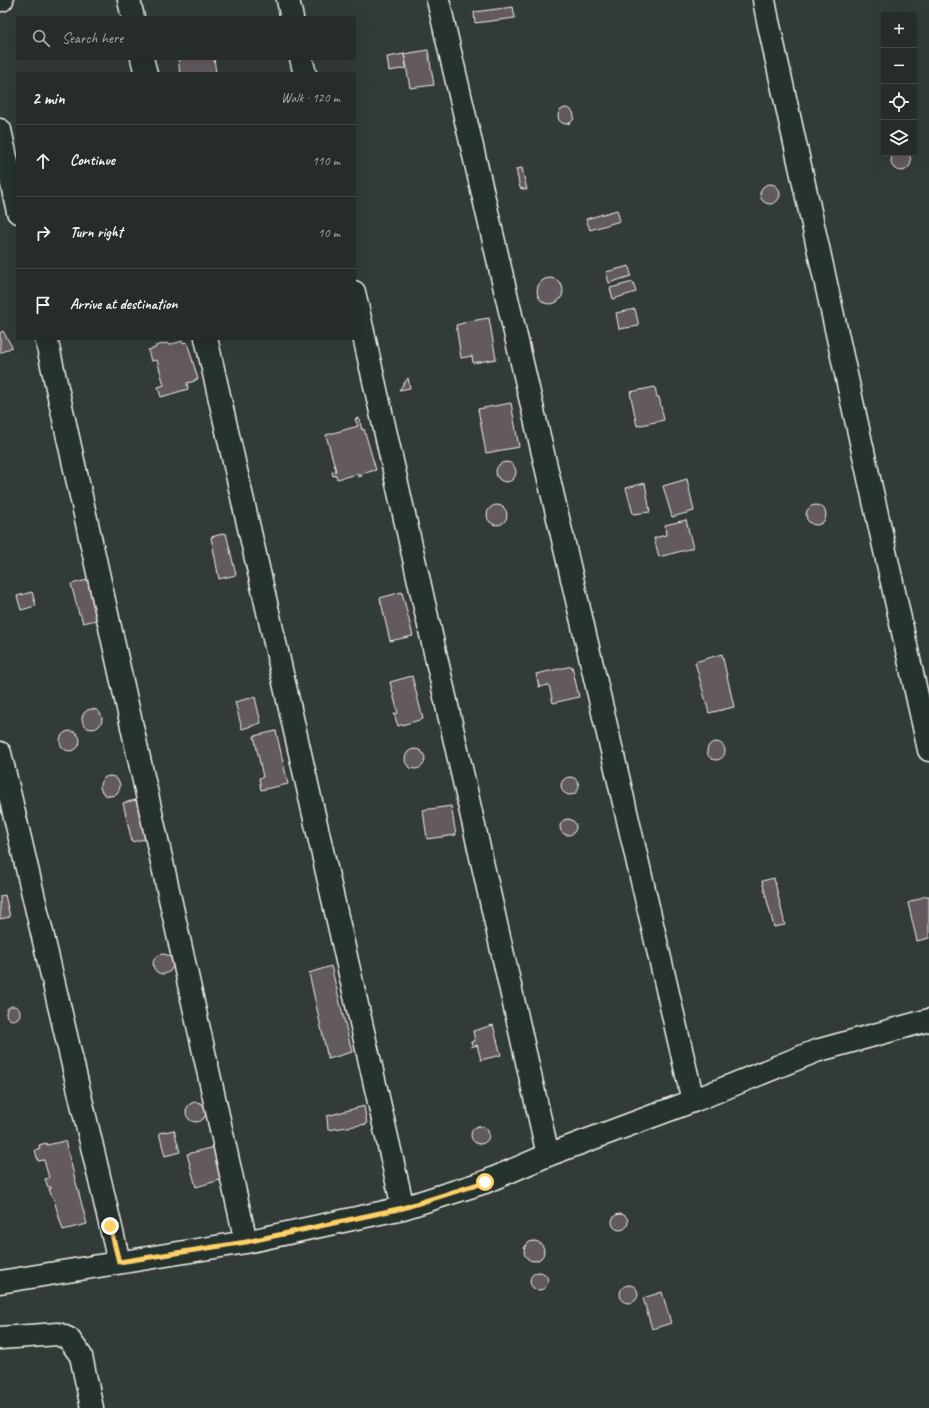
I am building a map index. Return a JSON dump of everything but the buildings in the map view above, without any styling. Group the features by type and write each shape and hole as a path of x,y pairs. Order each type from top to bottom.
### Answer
{"street":[{"path":"129,0 133,16"},
{"path":"288,0 292,16"},
{"path":"438,0 693,1101"},
{"path":"764,0 769,29 929,750"},
{"path":"142,60 146,72"},
{"path":"302,60 304,72"},
{"path":"0,130 16,203"},
{"path":"356,301 548,1155"},
{"path":"46,340 246,1242"},
{"path":"206,340 403,1208"},
{"path":"0,753 119,1262"},
{"path":"0,1282 246,1242 403,1208 485,1182 548,1155 693,1101 816,1051 929,1020"},
{"path":"0,1338 58,1334 69,1339 81,1356 92,1408"}],"route":[{"path":"110,1226 119,1262 246,1242 403,1208 485,1182"}]}
